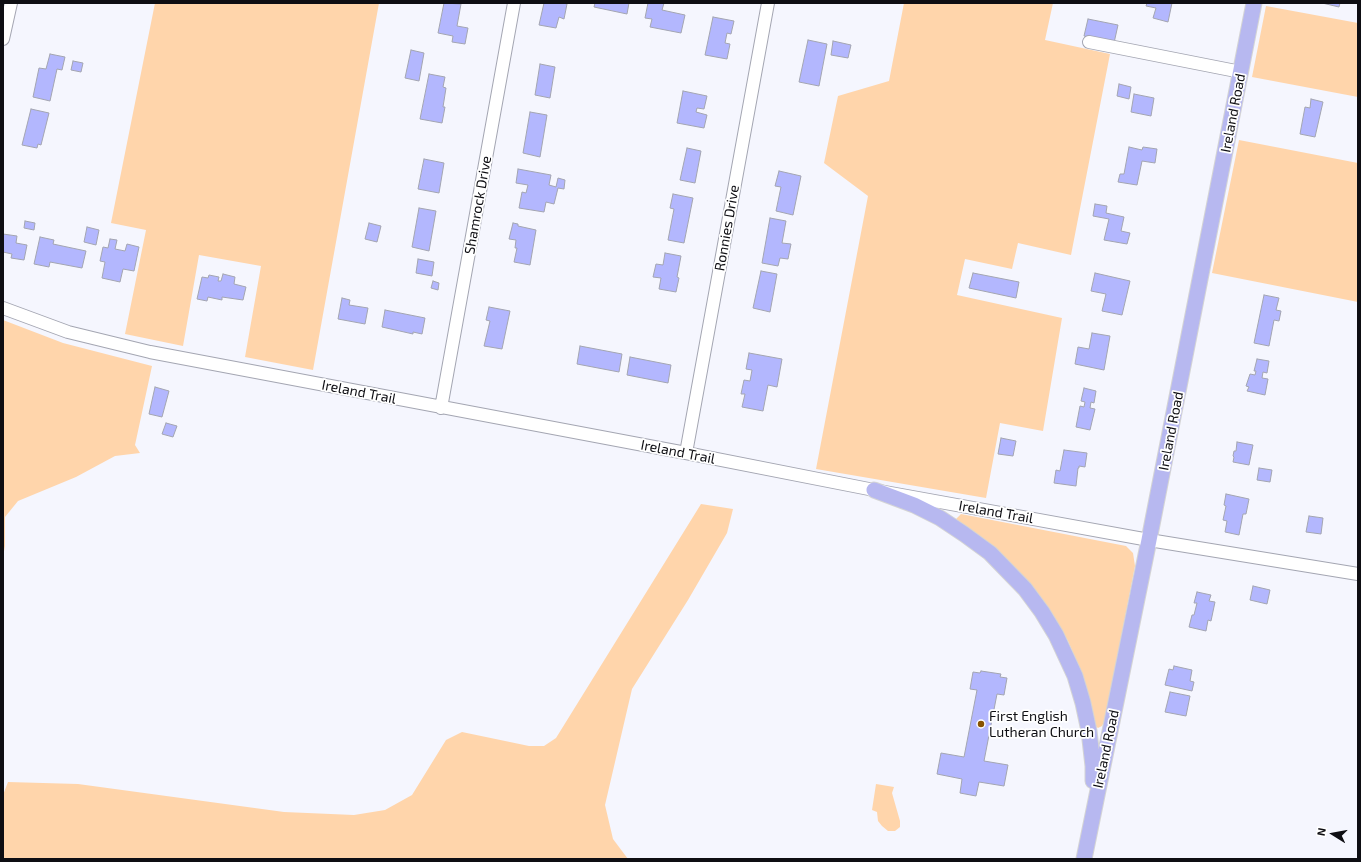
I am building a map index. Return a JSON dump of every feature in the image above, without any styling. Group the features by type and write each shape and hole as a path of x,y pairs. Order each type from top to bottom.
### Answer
{"main road":[{"name":"Ireland Road","path":"1084,859 1149,540 1254,3"},
{"path":"874,490 925,510 964,534 990,553 1010,572 1042,612 1066,654 1075,676 1083,703 1094,766 1092,820"}],"street":[{"path":"3,39 11,3"},
{"name":"Shamrock Drive","path":"441,408 514,3"},
{"name":"Ronnies Drive","path":"686,453 768,3"},
{"path":"1089,42 1241,72"},
{"name":"Ireland Trail","path":"3,308 44,324 109,343 150,352 874,490 1149,540 1358,574"}],"shaded area":[{"path":"155,3 379,3 313,370 245,357 261,266 199,255 183,346 125,334 146,230 111,223"},
{"path":"904,3 1053,3 1045,40 1110,54 1071,255 1018,243 1012,269 965,259 957,295 1062,318 1043,431 1000,423 986,498 816,469 868,196 824,163 838,96 889,81"},
{"path":"1266,6 1358,23 1358,97 1252,77"},
{"path":"1239,140 1358,163 1358,302 1212,273"},
{"path":"3,320 63,343 152,366 135,445 140,453 115,456 76,477 18,501 5,517 5,546 3,557"},
{"path":"701,504 733,509 727,533 688,600 632,689 605,805 613,839 628,859 3,859 3,795 8,782 78,784 284,812 354,815 385,810 412,795 446,740 462,732 529,746 544,746 556,738"},
{"path":"961,514 1126,546 1133,553 1135,566 1105,720 1102,726 1098,728 1094,725 1081,671 1068,641 1048,607 1027,580 1002,555 977,534 955,520"},
{"path":"876,784 894,787 892,793 900,821 900,827 895,831 888,831 882,826 878,821 877,812 872,810"}],"building":[{"path":"444,3 461,4 457,26 468,28 465,44 452,42 453,36 438,33"},
{"path":"544,3 567,4 564,19 559,17 556,28 539,25"},
{"path":"595,3 629,3 627,14 594,7"},
{"path":"648,3 664,3 662,10 685,15 681,33 650,27 652,19 645,18"},
{"path":"1147,3 1172,3 1168,22 1153,18 1156,8 1146,6"},
{"path":"1322,3 1340,3 1339,7"},
{"path":"713,17 734,21 731,34 727,33 725,43 730,44 727,59 705,55"},
{"path":"1088,19 1118,25 1114,43 1084,36"},
{"path":"808,40 827,44 819,86 799,82"},
{"path":"833,41 851,45 848,58 831,55"},
{"path":"411,50 424,53 419,81 405,78"},
{"path":"50,54 65,57 62,70 57,69 50,101 33,97 39,68 46,69"},
{"path":"73,61 83,63 81,72 71,70"},
{"path":"540,64 555,67 550,98 535,95"},
{"path":"429,74 445,77 443,87 446,88 443,107 445,107 442,123 420,119"},
{"path":"1119,84 1131,87 1129,99 1117,96"},
{"path":"683,91 707,96 704,109 697,108 696,112 707,115 704,128 677,123"},
{"path":"1134,94 1154,98 1151,116 1131,112"},
{"path":"1311,99 1323,102 1315,137 1300,134 1305,107 1310,108"},
{"path":"31,109 49,113 41,145 38,144 37,148 22,145"},
{"path":"530,112 547,115 540,157 523,153"},
{"path":"1129,147 1142,150 1143,147 1157,149 1155,163 1142,161 1137,185 1118,182 1120,174 1124,174"},
{"path":"687,148 701,151 695,183 680,180"},
{"path":"424,159 444,163 439,193 418,189"},
{"path":"518,169 551,175 549,185 556,187 558,178 565,180 564,189 558,188 554,204 546,202 544,212 519,208 522,192 526,193 528,185 516,183"},
{"path":"779,171 801,176 793,215 776,211 781,187 775,186"},
{"path":"673,194 693,198 684,243 668,240 674,209 670,208"},
{"path":"1095,204 1107,206 1106,213 1124,217 1121,231 1130,233 1127,244 1104,240 1109,219 1093,216"},
{"path":"419,208 436,211 429,251 412,247"},
{"path":"770,218 786,221 782,243 791,244 788,259 780,258 778,266 762,263"},
{"path":"25,221 35,223 34,230 24,228"},
{"path":"369,223 381,226 377,242 365,239"},
{"path":"513,223 518,224 518,226 536,230 530,265 514,262 517,248 515,248 516,240 509,239"},
{"path":"87,227 99,230 96,245 84,242"},
{"path":"3,234 17,236 16,243 27,245 24,260 11,258 12,254 3,252"},
{"path":"40,237 54,240 53,244 86,251 82,268 50,262 49,267 34,264"},
{"path":"110,239 117,240 115,249 125,251 127,244 139,247 134,271 123,269 120,282 102,278 105,262 100,261 103,247 108,248"},
{"path":"665,253 681,256 676,292 659,289 661,278 653,277 656,264 663,265"},
{"path":"418,259 434,262 432,276 416,273"},
{"path":"761,271 777,274 770,312 753,308"},
{"path":"973,273 1019,282 1016,298 969,288"},
{"path":"1095,273 1130,281 1122,315 1102,311 1106,294 1091,291"},
{"path":"223,274 235,277 234,284 246,287 243,300 222,297 222,300 208,297 207,301 197,299 202,277 208,278 209,275 219,277 218,281 221,281"},
{"path":"433,281 439,283 438,290 431,288"},
{"path":"1264,295 1279,298 1276,310 1281,311 1279,321 1274,320 1269,346 1254,343"},
{"path":"342,298 350,300 349,305 368,308 365,324 338,319"},
{"path":"489,307 510,311 502,349 484,346 490,321 486,320"},
{"path":"385,310 425,318 422,334 413,332 413,334 382,327"},
{"path":"1092,333 1110,336 1104,370 1075,364 1078,347 1089,349"},
{"path":"580,346 622,354 619,372 577,364"},
{"path":"749,353 782,359 777,387 768,385 763,411 742,407 745,394 741,394 744,380 750,381 752,370 746,369"},
{"path":"630,357 671,365 668,383 627,375"},
{"path":"1257,359 1269,361 1267,373 1263,372 1262,378 1268,379 1265,395 1247,391 1249,387 1246,386 1250,374 1255,375 1256,371 1254,371"},
{"path":"155,387 169,391 162,417 149,414"},
{"path":"1084,388 1096,391 1094,403 1091,402 1090,408 1095,409 1090,430 1076,427 1080,406 1084,407 1085,402 1081,401"},
{"path":"166,423 177,426 173,437 162,434"},
{"path":"1001,438 1016,441 1013,456 998,454"},
{"path":"1237,442 1253,445 1249,465 1233,462"},
{"path":"1064,450 1087,453 1085,467 1079,466 1078,468 1076,486 1054,483 1056,470 1060,471"},
{"path":"1259,468 1272,470 1270,482 1257,480"},
{"path":"1226,494 1249,499 1246,514 1243,514 1239,535 1225,532 1227,521 1223,520 1226,506 1224,505"},
{"path":"1309,516 1323,518 1321,534 1306,532"},
{"path":"1253,586 1270,590 1267,604 1250,600"},
{"path":"1197,592 1211,595 1209,601 1215,602 1211,621 1208,620 1206,631 1189,627 1197,603 1194,603"},
{"path":"1174,666 1192,670 1190,681 1194,682 1192,691 1165,685 1169,669 1173,670"},
{"name":"First English Lutheran Church","path":"981,671 1001,674 1000,677 1007,678 1004,695 997,694 984,761 1008,765 1004,786 979,782 976,796 960,793 962,779 937,774 941,753 964,757 977,690 970,689 973,672 980,673"},
{"path":"1170,692 1190,696 1186,716 1165,712"}],"place":[{"name":"First English Lutheran Church","path":"981,724"}]}
